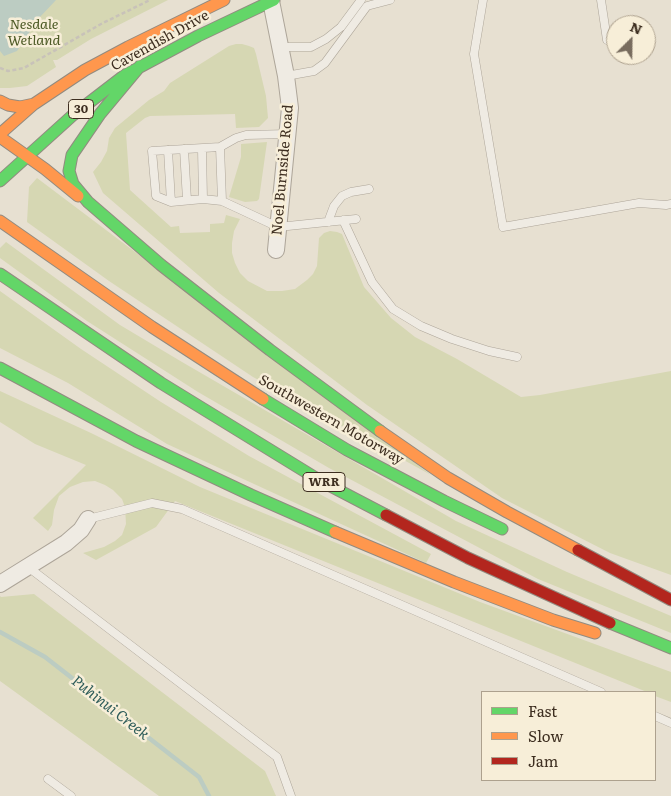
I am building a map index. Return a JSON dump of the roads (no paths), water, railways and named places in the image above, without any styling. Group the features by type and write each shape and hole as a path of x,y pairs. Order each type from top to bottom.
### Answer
{"main road":[{"name":"Cavendish Drive","path":"0,135 34,104 85,70 145,38 224,0"},
{"name":"Cavendish Drive","path":"0,181 99,94 140,66 273,1"},
{"path":"140,66 100,114 72,155 69,171 70,177 73,184 88,202 162,265 270,350 364,420 448,478 671,601"},
{"path":"0,102 20,107 34,104"},
{"path":"0,135 88,202"},
{"name":"Southwestern Motorway","path":"0,221 152,327 263,399 348,450 512,534"},
{"name":"WRR","path":"0,274 161,383 319,480 468,558 608,622 671,648"},
{"path":"0,368 136,441 368,546 544,616 607,637"},
{"path":"0,379 7,382 28,384"},
{"path":"582,565 671,601"},
{"path":"634,645 671,655"}],"street":[{"name":"Noel Burnside Road","path":"273,1 290,108 276,250"},
{"path":"0,584 66,542 81,530 88,519"}],"lane":[{"path":"280,47 311,47 326,39 341,27 360,0"},
{"path":"286,76 314,71 325,62 367,6 390,0"},
{"path":"483,0 474,54 503,227 639,203 666,206 671,204"},
{"path":"601,0 606,33"},
{"path":"288,134 246,136 236,138 220,147 152,151 156,196 171,202 202,199 222,201 278,227 356,219"},
{"path":"220,147 222,201"},
{"path":"202,148 202,199"},
{"path":"184,149 187,200"},
{"path":"168,150 171,202"},
{"path":"328,222 334,206 342,196 351,192 369,189"},
{"path":"343,220 372,282 393,309 420,326 452,339 489,351 517,357"},
{"path":"88,519 152,503 182,509 599,691"},
{"path":"28,567 277,757 291,796"},
{"path":"656,716 671,723"},
{"path":"48,779 71,796"}],"waterway":[{"name":"Puhinui Creek","path":"0,632 45,657 199,777 209,796"}],"park label":[{"name":"Nesdale Wetland","path":"34,33"}]}
